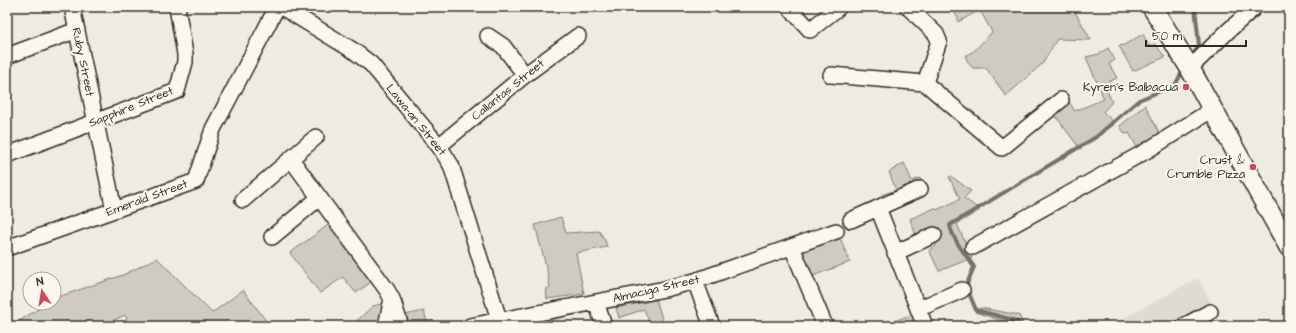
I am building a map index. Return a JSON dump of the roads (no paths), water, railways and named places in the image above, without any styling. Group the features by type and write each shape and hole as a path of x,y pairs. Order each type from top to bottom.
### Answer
{"main road":[{"path":"1152,7 1213,109 1289,247"}],"street":[{"name":"Ruby Street","path":"72,7 114,210"},
{"name":"Sapphire Street","path":"7,155 177,90 185,62 185,54 176,7"},
{"name":"Emerald Street","path":"7,248 196,181 213,129 277,7"},
{"name":"Lawa-an Street","path":"282,7 354,51 371,64 439,146 451,165 500,323"},
{"path":"790,7 810,30 839,7"},
{"path":"908,7 936,34 939,41 926,83"},
{"path":"1186,62 1229,30 1255,7"},
{"path":"7,56 77,30"},
{"path":"488,36 503,46 525,75"},
{"name":"Callantas Street","path":"439,146 525,75 578,36"},
{"path":"831,75 926,83 1002,148 1060,100"},
{"path":"973,247 1148,150 1213,109"},
{"path":"243,200 316,138"},
{"path":"291,159 387,290 392,299 401,326"},
{"path":"851,220 920,189"},
{"path":"272,237 319,198"},
{"path":"878,208 895,253 926,326"},
{"name":"Almaciga Street","path":"470,326 500,323 665,289 694,281 836,231"},
{"path":"895,253 934,235"},
{"path":"792,247 825,326"},
{"path":"694,281 712,326"},
{"path":"918,309 962,290"},
{"path":"386,326 392,299"},
{"path":"596,302 604,326"},
{"path":"1184,326 1210,312"}],"waterway":[{"path":"1192,57 1199,45 1195,7"},
{"path":"1021,326 1013,320 976,310 966,286 974,267 953,236 950,225 1096,137 1139,100 1175,85 1184,69"}],"place":[{"name":"Kyren's Balbacua","path":"1186,87"},
{"name":"Crust & Crumble Pizza","path":"1253,167"}]}
